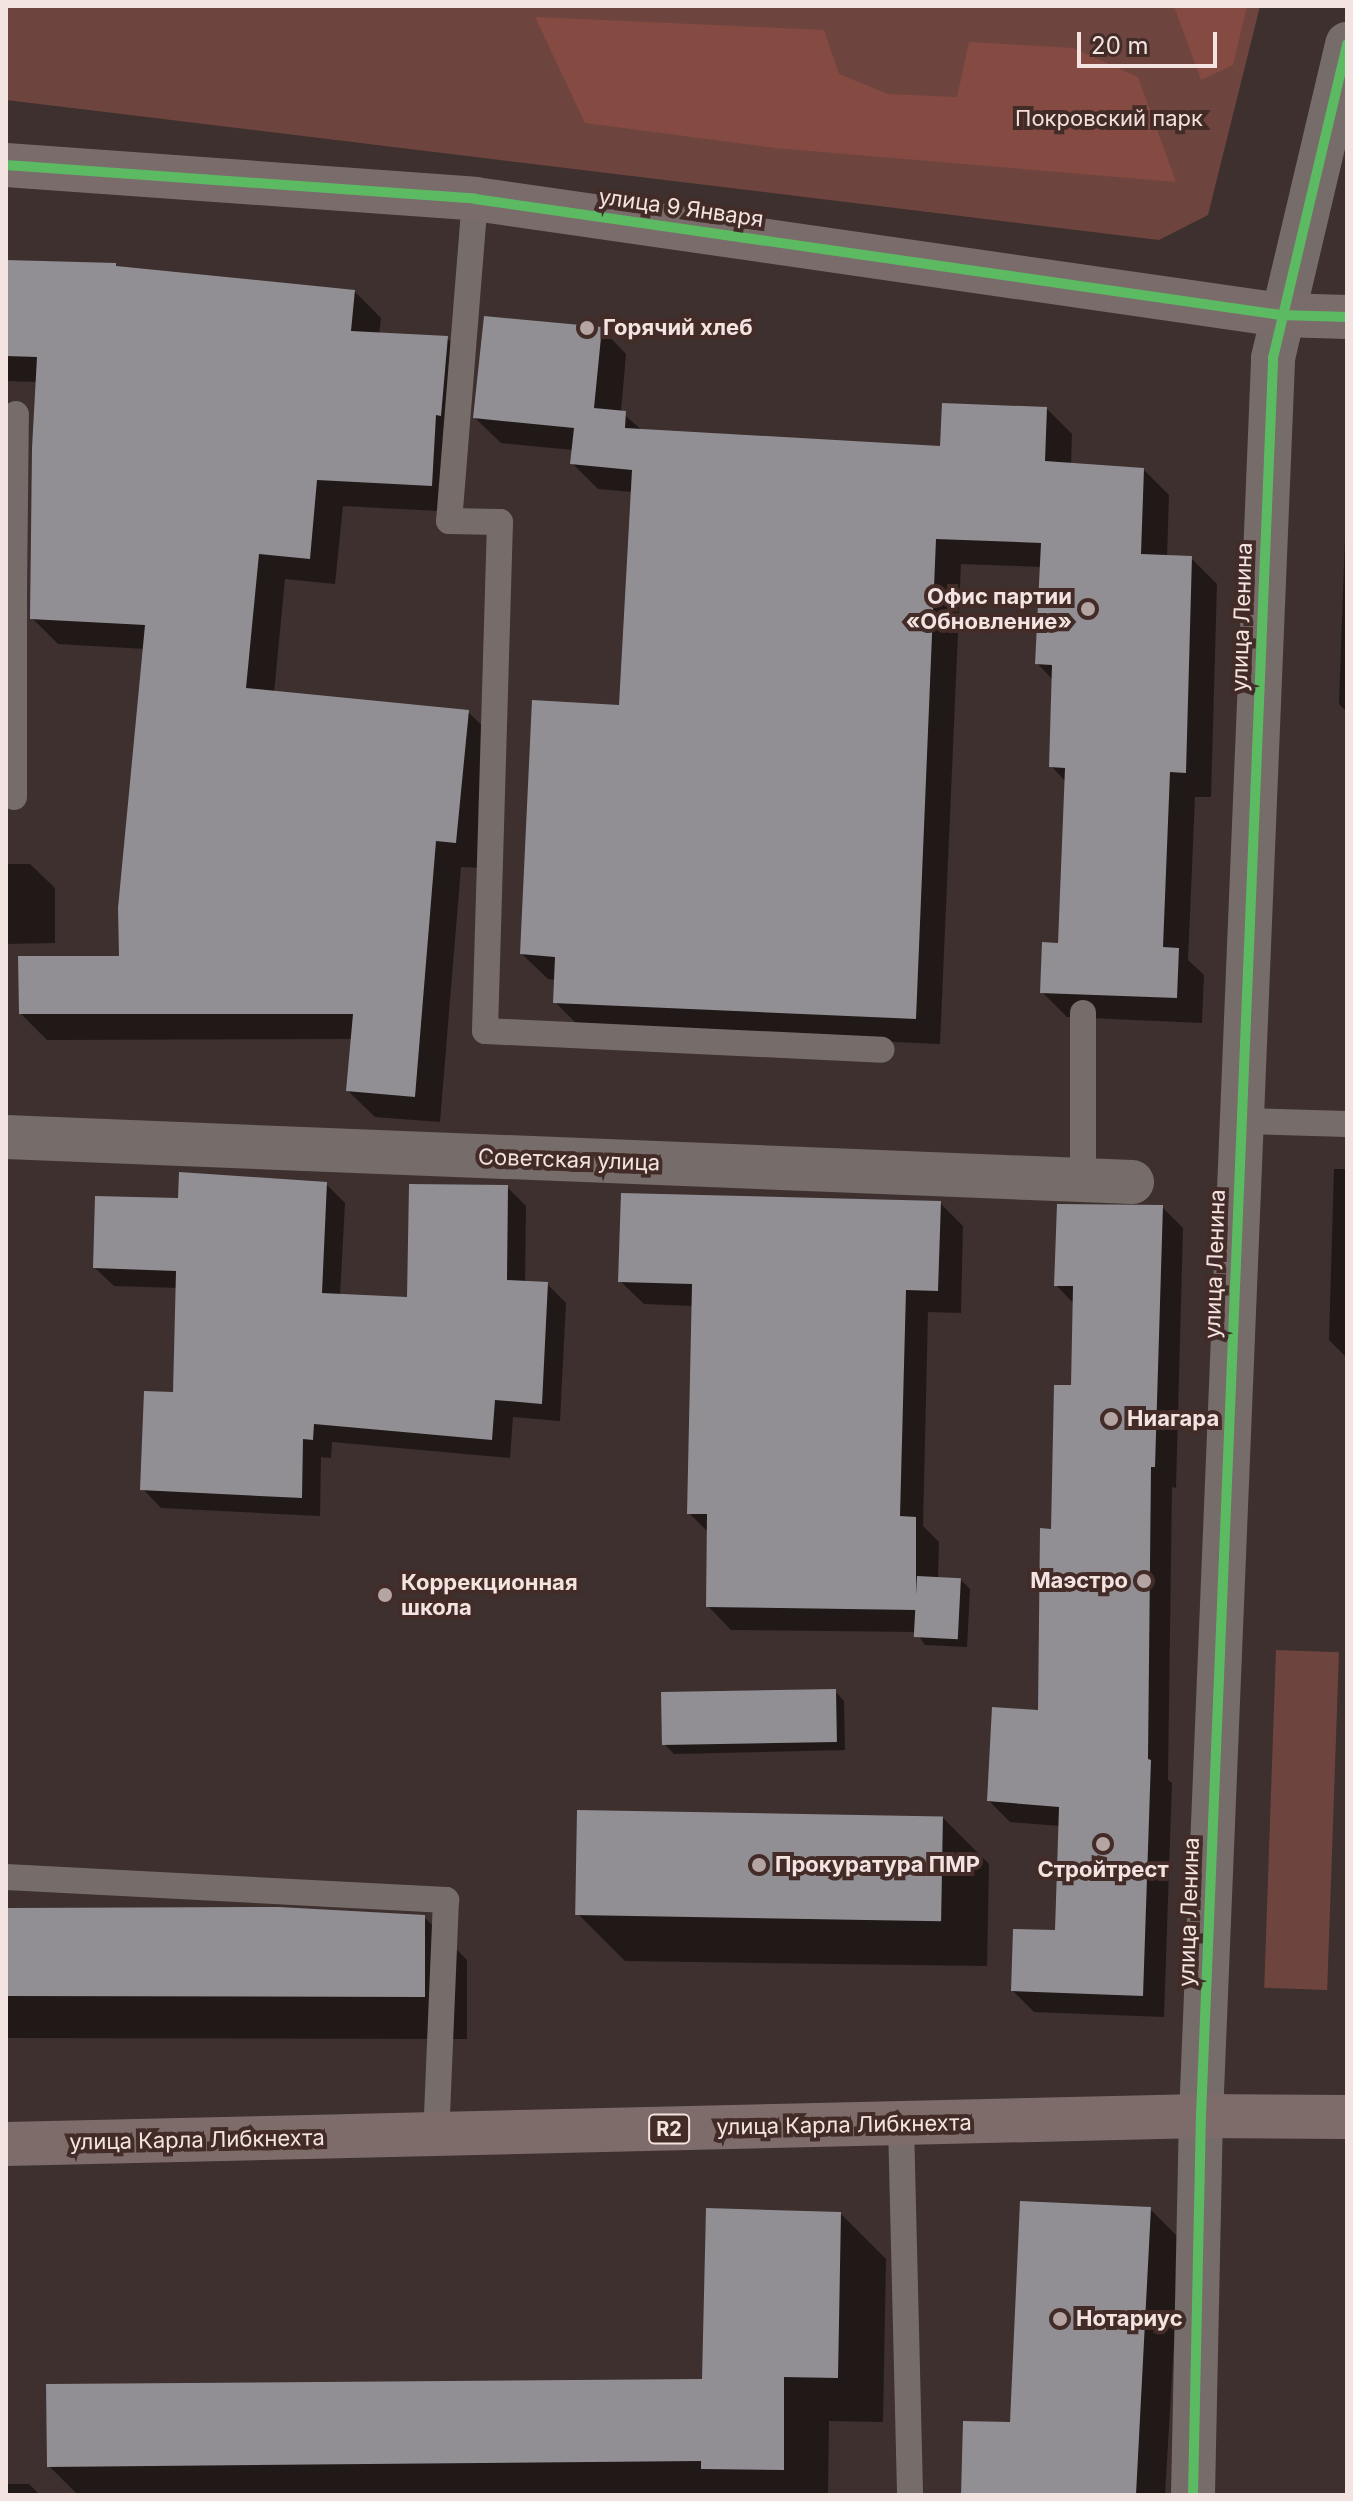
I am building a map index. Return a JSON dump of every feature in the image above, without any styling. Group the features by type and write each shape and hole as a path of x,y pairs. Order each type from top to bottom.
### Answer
{"main road":[{"name":"улица Карла Либкнехта","path":"6,2144 1201,2116 1347,2117"}],"street":[{"name":"улица Ленина","path":"1193,2495 1201,2116 1273,358 1347,44"},
{"name":"улица 9 Января","path":"6,165 475,199 1281,315 1347,317"},
{"name":"Советская улица","path":"6,1137 1132,1182"}],"lane":[{"path":"475,199 449,521 500,522 485,1031 882,1050"},
{"path":"14,797 10,595 16,414"},
{"path":"1083,1013 1083,1180"},
{"path":"1241,1121 1347,1124"},
{"path":"6,1877 446,1900 436,2134"},
{"path":"901,2124 910,2494"}],"green space":[{"name":"Покровский парк","path":"6,6 1260,6 1208,215 1159,240 6,100"},
{"path":"1174,6 1247,6 1233,65 1201,80"},
{"path":"535,17 824,30 839,74 888,94 957,97 969,42 1073,48 1138,77 1176,182 775,148 585,123"},
{"path":"1276,1650 1339,1652 1327,1990 1264,1988"}],"building":[{"path":"6,260 116,263 116,266 355,290 351,331 448,336 441,416 436,415 432,486 317,480 310,559 259,554 246,688 469,710 456,843 436,841 415,1097 346,1091 353,1014 19,1014 18,956 119,956 118,908 145,625 30,619 32,448 37,357 6,356"},
{"path":"484,316 602,327 594,408 626,411 625,428 940,446 942,403 1047,407 1045,461 1144,468 1141,554 1192,556 1186,773 1170,772 1163,947 1179,948 1177,998 1040,993 1042,942 1058,943 1065,768 1049,767 1052,665 1035,664 1041,543 936,539 916,1019 553,1003 555,957 520,954 532,700 619,705 632,470 570,464 574,428 473,418"},
{"path":"179,1172 327,1182 322,1293 407,1297 409,1184 508,1185 507,1280 548,1282 542,1404 495,1400 492,1440 314,1424 313,1440 303,1439 302,1498 140,1490 144,1391 173,1392 176,1271 93,1268 95,1196 178,1198"},
{"path":"621,1193 941,1201 938,1291 906,1290 900,1516 916,1517 916,1610 706,1607 707,1514 687,1514 692,1284 618,1282"},
{"path":"1057,1204 1163,1205 1155,1467 1151,1467 1148,1759 1151,1760 1143,1996 1011,1991 1013,1929 1055,1930 1059,1807 987,1801 992,1707 1038,1710 1040,1528 1051,1529 1054,1385 1071,1385 1073,1286 1054,1286"},
{"path":"917,1576 961,1578 958,1639 914,1637"},
{"path":"836,1689 837,1742 662,1745 661,1692"},
{"name":"Прокуратура ПМР","path":"577,1810 943,1816 941,1921 575,1915"},
{"path":"279,1907 425,1915 425,1997 6,1996 6,1908"},
{"path":"1020,2201 1151,2207 1136,2495 961,2495 963,2421 1010,2422"},
{"path":"706,2208 841,2212 838,2378 784,2377 784,2470 701,2469 701,2461 47,2467 46,2384 702,2379"}],"cycle path":[{"path":"1193,2495 1201,2116 1273,358 1347,44"},
{"path":"6,165 475,199 1281,315 1347,317"}],"place":[{"name":"Горячий хлеб","path":"587,328"},
{"name":"Офис партии «Обновление»","path":"1088,609"},
{"name":"Ниагара","path":"1111,1419"},
{"name":"Маэстро","path":"1144,1581"},
{"name":"Коррекционная школа","path":"385,1595"},
{"name":"Стройтрест","path":"1103,1844"},
{"name":"Прокуратура ПМР","path":"759,1865"},
{"name":"Нотариус","path":"1060,2319"}]}
